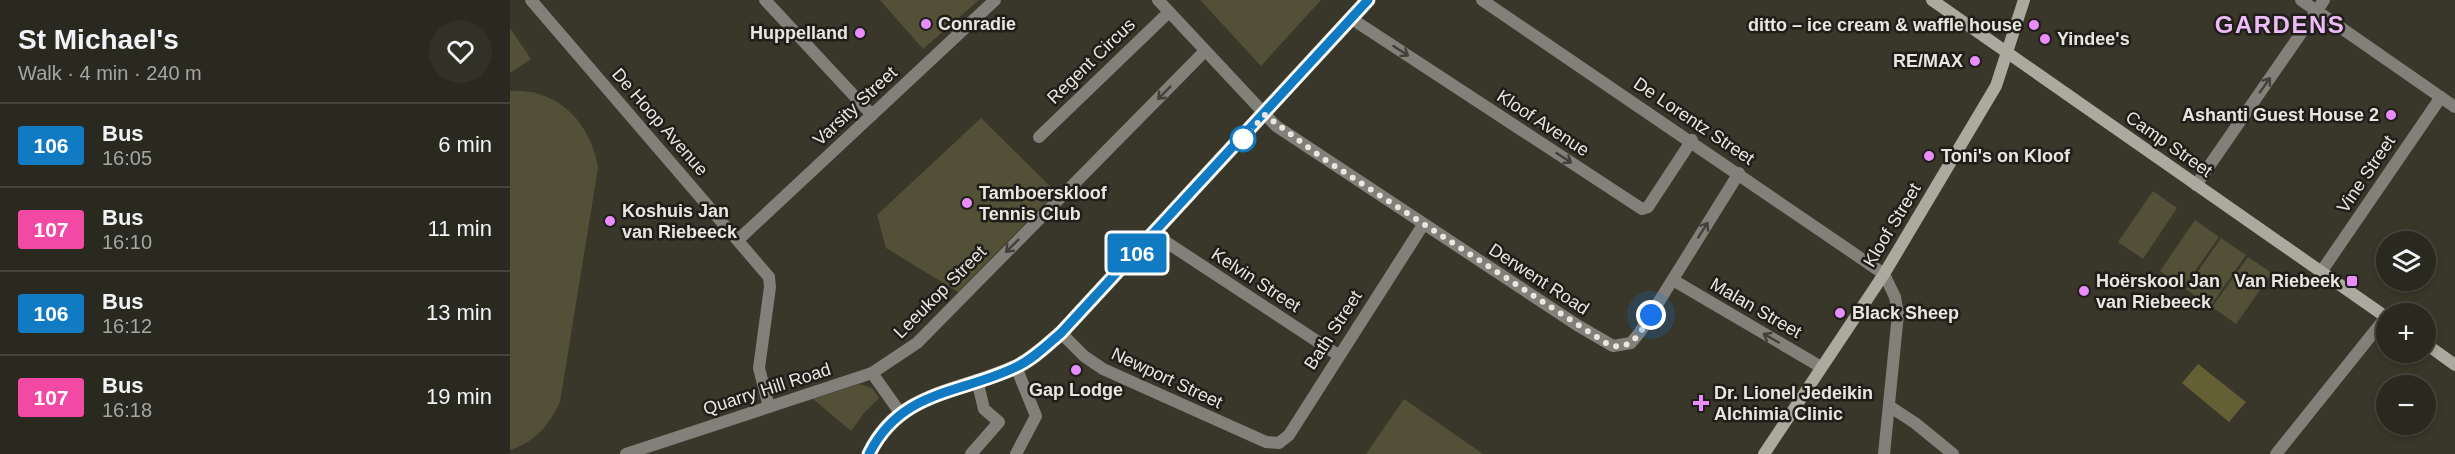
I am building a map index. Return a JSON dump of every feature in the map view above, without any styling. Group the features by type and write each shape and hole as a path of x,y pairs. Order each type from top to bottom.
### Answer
{"main road":[{"path":"869,454 881,434 901,414 937,393 1016,367 1061,333 1265,115 1368,0"}],"street":[{"name":"De Hoop Avenue","path":"531,0 766,273 770,282 759,368 769,407"},
{"path":"765,0 872,115"},
{"name":"Varsity Street","path":"739,239 995,0"},
{"name":"Derwent Road","path":"1158,0 1265,115 1312,151 1613,346 1626,345 1635,340 1739,173"},
{"name":"De Lorentz Street","path":"1482,0 1692,140 1884,274"},
{"name":"Camp Street","path":"1932,0 2376,310"},
{"name":"Kloof Street","path":"1764,454 1884,274 1996,86 2024,0"},
{"path":"2301,0 2320,5 2455,107"},
{"path":"2196,185 2320,5"},
{"name":"Regent Circus","path":"1039,136 1169,12"},
{"name":"Kloof Avenue","path":"1352,19 1642,209 1648,207 1692,140"},
{"name":"Leeukop Street","path":"872,374 917,344 1205,51"},
{"name":"Vine Street","path":"2321,272 2441,97"},
{"name":"Bath Street","path":"1266,442 1279,443 1289,435 1338,355 1424,225"},
{"name":"Kelvin Street","path":"1154,234 1338,355"},
{"path":"1884,274 1895,297 1898,314 1884,454"},
{"name":"Malan Street","path":"1673,280 1821,367"},
{"path":"2276,454 2376,329"},
{"name":"Newport Street","path":"1061,333 1084,356 1103,369 1266,442"},
{"path":"2436,351 2455,365"},
{"path":"1016,367 1036,416 1016,454"},
{"path":"872,374 901,414"},
{"name":"Quarry Hill Road","path":"626,454 872,374"},
{"path":"971,454 999,422 984,409 977,380"},
{"path":"1889,406 1916,423 1953,454"}],"shaded area":[{"name":"Conradie","path":"880,0 979,0 923,49"},
{"path":"1200,0 1321,0 1261,66"},
{"path":"510,28 531,59 510,73"},
{"path":"510,91 543,95 557,102 569,112 580,123 588,137 598,168 560,402 540,432 519,447 510,450"},
{"name":"Tamboerskloof Tennis Club","path":"981,118 1056,192 958,292 886,248 877,215"},
{"path":"2153,191 2177,208 2143,259 2118,242"},
{"path":"2195,220 2219,237 2183,288 2160,271"},
{"path":"2221,238 2246,255 2210,307 2186,289"},
{"path":"2248,257 2272,273 2236,324 2212,307"},
{"path":"2198,364 2246,402 2229,422 2182,383"},
{"path":"860,384 872,388 879,398 851,431 813,399"},
{"path":"1404,399 1483,454 1366,454"}],"bus line":[{"name":"106","path":"869,454 891,423 920,401 951,388 1016,367 1038,353 1061,333 1112,281 1368,0"}],"place":[{"name":"Conradie","path":"926,24"},
{"name":"ditto – ice cream & waffle house","path":"2034,25"},
{"name":"Huppelland","path":"860,33"},
{"name":"Yindee's","path":"2045,39"},
{"name":"RE/MAX","path":"1975,61"},
{"name":"Ashanti Guest House 2","path":"2391,115"},
{"name":"Toni's on Kloof","path":"1929,156"},
{"name":"Tamboerskloof Tennis Club","path":"967,203"},
{"name":"Koshuis Jan van Riebeeck","path":"610,221"},
{"name":"Van Riebeek","path":"2352,281"},
{"name":"Hoërskool Jan van Riebeeck","path":"2084,291"},
{"name":"Black Sheep","path":"1840,313"},
{"name":"Gap Lodge","path":"1076,370"},
{"name":"Dr. Lionel Jedeikin Alchimia Clinic","path":"1701,403"}],"district":[{"name":"GARDENS","path":"2280,25"}],"route":[{"path":"1243,139 1265,115 1276,126 1321,157 1609,345 1618,346 1631,343 1651,315"}]}
